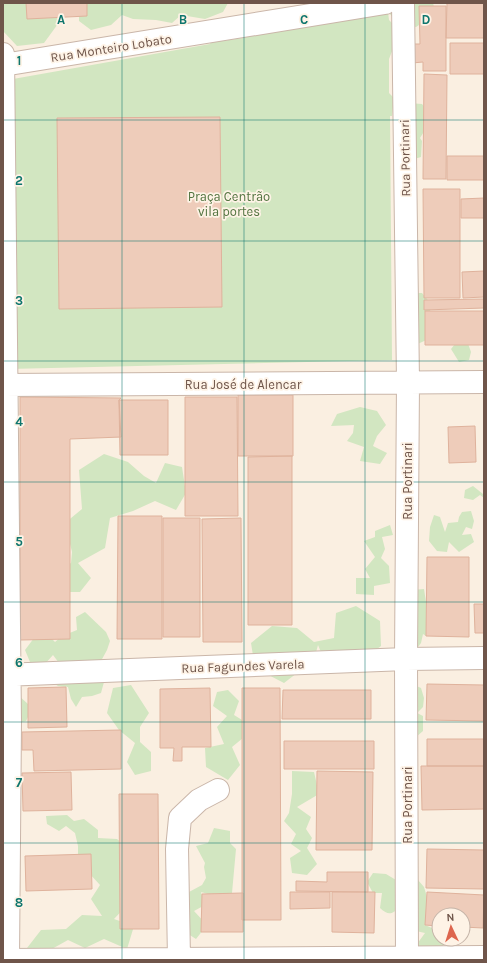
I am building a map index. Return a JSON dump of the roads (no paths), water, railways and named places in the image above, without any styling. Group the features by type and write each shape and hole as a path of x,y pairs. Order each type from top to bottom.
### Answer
{"street":[{"name":"Rua Monteiro Lobato","path":"3,61 385,3"},
{"name":"Rua Portinari","path":"403,3 408,382 406,659 407,959"},
{"path":"3,61 8,960"},
{"name":"Rua José de Alencar","path":"5,385 484,382"},
{"name":"Rua Fagundes Varela","path":"6,675 406,659 484,658"},
{"path":"179,959 177,849 180,818 199,800 218,790"},
{"path":"3,960 407,959 484,957"}],"park label":[{"name":"Praça Centrão vila portes","path":"229,204"}]}
